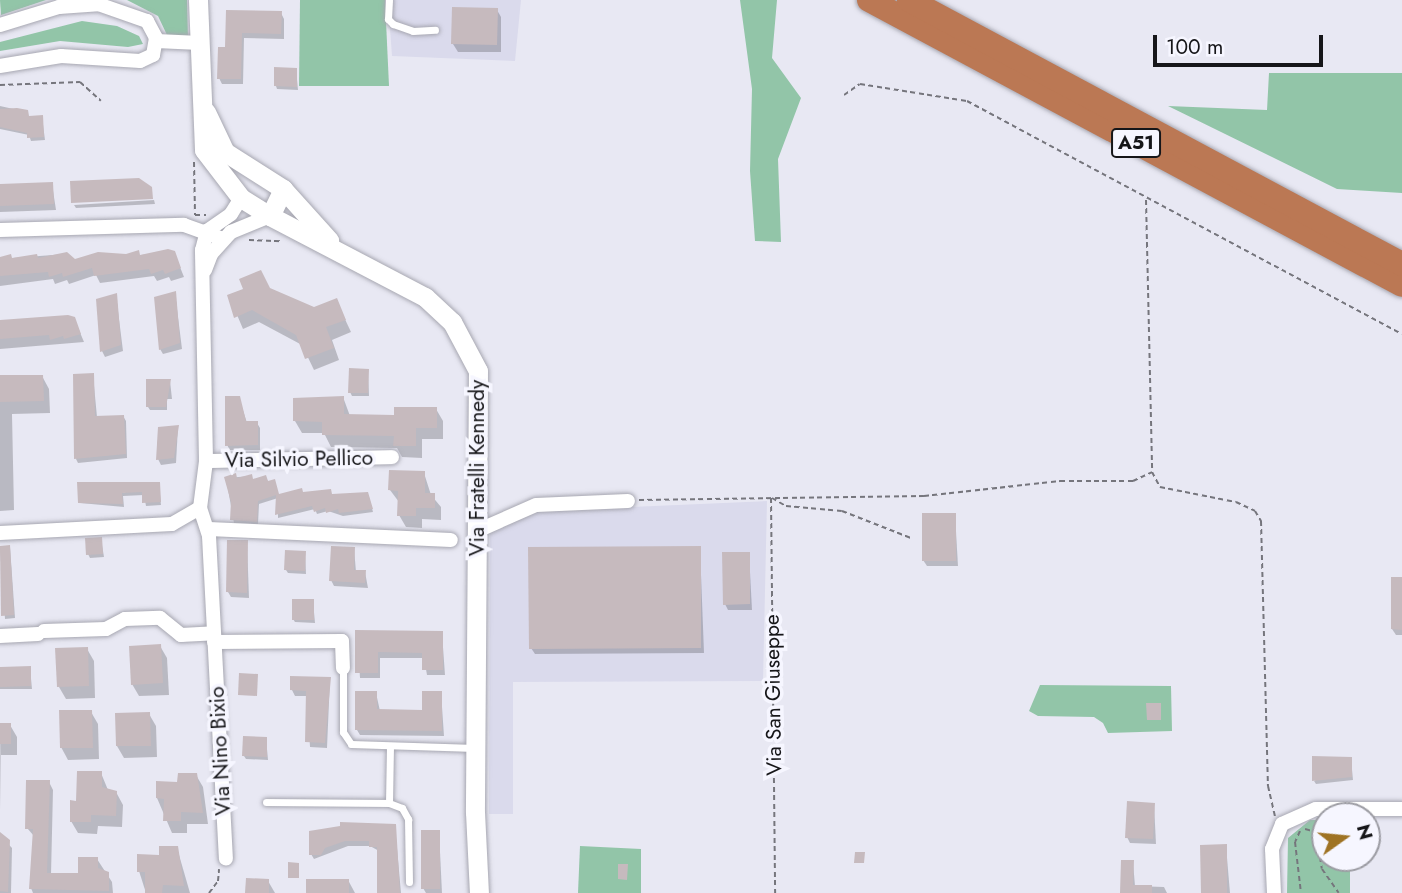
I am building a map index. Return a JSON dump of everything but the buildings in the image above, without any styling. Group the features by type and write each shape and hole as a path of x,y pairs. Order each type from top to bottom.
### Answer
{"highway":[{"name":"A51","path":"869,0 1402,285"},
{"name":"A51","path":"909,0 1402,264"}],"street":[{"path":"198,0 204,150 241,198 270,216"},
{"path":"0,25 59,7 103,5 147,21 155,29 156,41 153,55 136,62 61,56 0,66"},
{"path":"156,41 200,43"},
{"path":"201,90 217,141 234,161 273,182 270,216"},
{"name":"Via Silvio Pellico","path":"203,285 211,254 250,183 273,182"},
{"name":"Via Fratelli Kennedy","path":"273,182 344,254"},
{"path":"0,230 184,225 207,230 225,230 270,216"},
{"name":"Via Fratelli Kennedy","path":"270,216 425,297 452,322 472,353 480,391 475,748 477,888"},
{"name":"Via Silvio Pellico","path":"196,512 206,461 202,250 207,230"},
{"name":"Via Silvio Pellico","path":"206,461 392,457"},
{"path":"477,531 536,505 628,500"},
{"path":"0,533 172,524 196,512"},
{"name":"Via Nino Bixio","path":"196,512 209,529 226,859"},
{"path":"209,529 451,540"},
{"path":"0,636 106,629 125,619 160,618 181,635 342,641 343,668"},
{"path":"1274,893 1272,849 1282,824 1317,809 1402,809"}],"lane":[{"path":"389,0 388,19 393,24 435,30"},
{"path":"343,668 346,739 360,746 475,748"},
{"path":"389,803 390,746"},
{"path":"266,802 389,803 402,808 408,819 409,882"}],"path":[{"path":"0,85 80,82 101,100"},
{"path":"844,95 860,84 967,101 1146,200 1163,205 1402,334"},
{"path":"194,151 195,215 219,216 225,230 236,239 294,242"},
{"path":"1146,200 1152,472 1160,487 1236,502 1255,511 1261,521 1268,786 1272,812 1282,824"},
{"path":"628,500 924,496 1060,481 1133,481 1152,472"},
{"path":"771,497 786,506 842,511 911,538"},
{"name":"Via San Giuseppe","path":"771,497 775,893"},
{"path":"1301,893 1296,836 1311,828"},
{"path":"213,892 219,861 226,859"},
{"path":"1324,872 1339,893"}],"shaded area":[{"path":"388,0 521,0 515,61 392,56"},
{"path":"767,501 763,681 513,682 513,814 489,814 490,532 539,511"}],"green space":[{"path":"0,0 46,0 1,15"},
{"path":"127,0 187,0 188,37 167,35 158,16"},
{"path":"300,0 385,0 389,86 299,86"},
{"path":"740,0 777,0 772,58 801,98 778,159 781,242 755,241 750,171 752,89"},
{"path":"82,21 117,26 139,36 143,44 128,47 60,41 0,51 0,42"},
{"path":"1269,73 1402,73 1402,193 1337,189 1168,106 1267,110"},
{"path":"1040,685 1171,686 1172,731 1108,733 1103,723 1094,717 1038,716 1029,711"},
{"path":"1311,820 1311,872 1350,872 1350,893 1287,893 1288,838"},
{"path":"580,846 641,849 641,893 578,893"}]}
